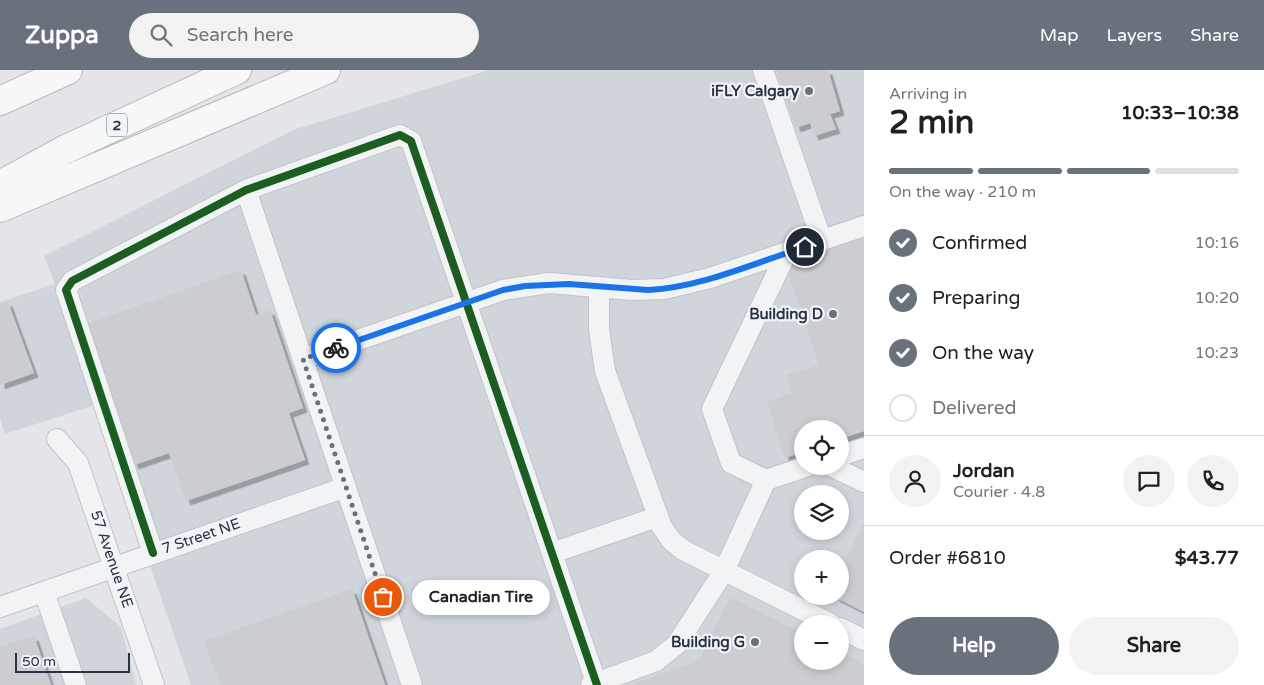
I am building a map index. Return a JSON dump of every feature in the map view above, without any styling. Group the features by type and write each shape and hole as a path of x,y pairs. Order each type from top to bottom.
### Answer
{"highway":[{"path":"0,102 47,76 68,70"},
{"name":"2","path":"0,185 64,150 237,70"},
{"path":"0,208 326,70"}],"street":[{"path":"762,70 822,241"},
{"path":"153,553 66,290 72,281 246,190 400,136 411,141 595,684 646,666 668,653 682,636 724,571 766,480"},
{"path":"246,190 412,685"},
{"path":"303,359 503,290 549,283 648,290 664,289 710,278 864,226"},
{"path":"787,252 712,409 731,463 766,480 794,471"},
{"path":"599,287 598,328 605,371 657,517 671,540 683,550 813,615"},
{"name":"57 Avenue NE","path":"57,439 78,463 154,685"},
{"path":"849,453 864,448"},
{"path":"849,475 864,482"},
{"name":"7 Street NE","path":"0,607 346,486"},
{"path":"552,553 657,517"},
{"path":"44,592 76,685"},
{"path":"849,632 864,640"}],"shaded area":[{"path":"489,70 864,70 864,685 191,685 95,405 5,434 0,418 0,302 55,284 44,256 293,130"},
{"path":"86,598 121,627 136,685 0,685 0,629"}],"building":[{"name":"iFLY Calgary","path":"776,70 828,70 840,111 830,114 836,129 814,136 810,123 796,128"},
{"name":"Building D","path":"864,236 864,431 849,436 849,420 794,420 794,455 785,458 767,402 792,393 786,375 819,365 785,262"},
{"path":"241,270 256,315 270,310 303,408 289,413 305,460 186,501 169,453 134,465 86,324"},
{"path":"8,302 34,373 0,385 0,304"},
{"path":"864,522 864,612 849,604 849,553"},
{"path":"352,589 385,685 220,685 204,641"},
{"name":"Building G","path":"730,597 794,629 794,670 849,670 849,656 864,664 864,685 630,685 698,661"},
{"path":"34,636 51,685 0,685 0,647"}],"cycle path":[{"path":"153,553 66,290 72,281 246,190 400,135 411,141 597,685"}],"way so far":[{"path":"336,348 303,359 383,597"}],"place":[{"name":"iFLY Calgary","path":"809,91"},
{"name":"Building D","path":"833,314"},
{"name":"Canadian Tire","path":"383,597"},
{"name":"Building G","path":"755,642"}],"route":[{"path":"336,348 503,290 549,283 632,290 664,289 684,286 805,247"}]}
